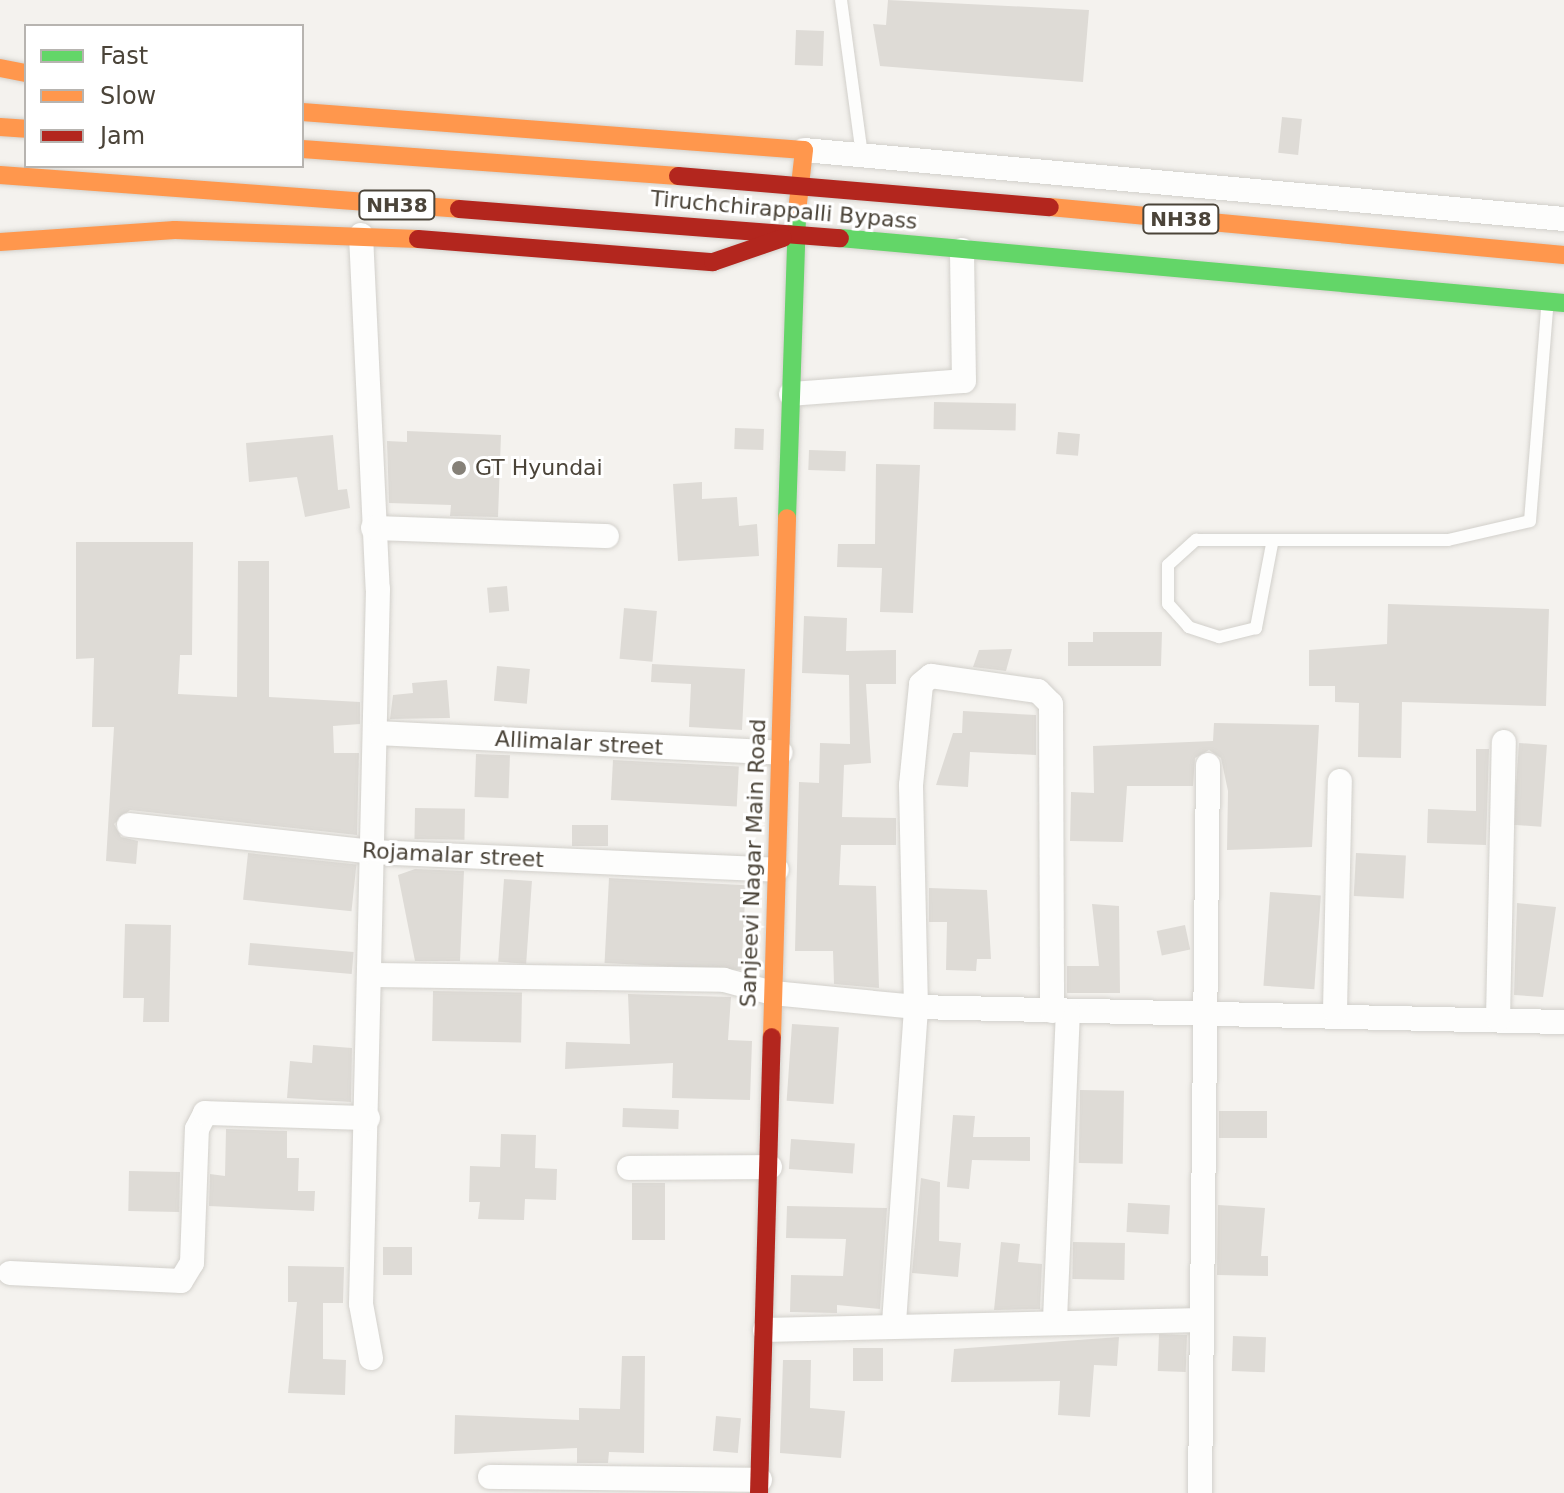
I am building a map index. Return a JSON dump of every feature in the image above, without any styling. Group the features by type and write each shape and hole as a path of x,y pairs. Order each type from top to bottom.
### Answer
{"main road":[{"path":"0,68 24,73"},
{"path":"304,112 804,150"},
{"path":"0,127 24,129"},
{"name":"Tiruchchirappalli Bypass","path":"304,149 797,184 1564,255"},
{"name":"Sanjeevi Nagar Main Road","path":"759,1487 795,234 797,184 804,150"},
{"name":"Tiruchchirappalli Bypass","path":"0,175 795,234 1556,302"},
{"path":"0,242 175,230 361,235 713,262 795,234"}],"street":[{"path":"804,150 1564,219"},
{"path":"361,235 378,733 372,852 375,975 361,1304 371,1358"},
{"path":"791,394 964,381 962,250"},
{"path":"373,528 607,536"},
{"path":"894,1323 916,1007 911,785 921,684 931,676 1038,691 1051,704 1060,1011 1055,1320"},
{"name":"Allimalar street","path":"378,733 781,753"},
{"path":"1498,1019 1504,742"},
{"path":"1200,1493 1201,1012 1208,765"},
{"path":"1335,1011 1340,781"},
{"name":"Rojamalar street","path":"129,825 372,852 777,870"},
{"path":"375,975 724,980 773,993 916,1007 1060,1011 1335,1011 1564,1022"},
{"path":"10,1273 181,1281 192,1263 197,1129 205,1113 368,1118"},
{"path":"629,1168 770,1167"},
{"path":"765,1330 894,1323 1201,1320"},
{"path":"490,1477 759,1487"}],"lane":[{"path":"841,0 862,155"},
{"path":"1272,544 1256,628 1219,637 1189,627 1168,604 1168,565 1196,540 1272,544 1448,540 1530,521 1556,302"}],"building":[{"path":"888,0 1089,10 1083,82 880,66 873,24 886,25"},
{"path":"796,30 824,31 823,66 795,65"},
{"path":"1282,117 1302,119 1298,155 1278,153"},
{"path":"934,402 1016,403 1016,430 934,429"},
{"path":"735,428 764,429 763,450 734,449"},
{"path":"407,431 501,435 498,517 450,516 451,505 389,503 387,441 407,442"},
{"path":"1058,432 1080,434 1078,456 1056,454"},
{"path":"333,435 338,490 347,489 350,508 305,517 297,477 249,482 246,443"},
{"path":"809,450 846,451 845,471 808,470"},
{"path":"876,464 920,465 913,613 880,612 882,568 837,567 838,544 875,544"},
{"path":"702,482 702,499 737,497 739,526 757,524 759,556 678,561 673,484"},
{"path":"76,542 193,542 192,655 180,655 178,694 237,697 238,561 269,561 269,697 360,702 360,724 333,726 334,753 359,753 357,835 130,810 114,824 121,837 138,841 136,864 106,861 114,727 92,727 94,658 76,659"},
{"path":"507,586 509,611 489,613 487,588"},
{"path":"1388,604 1549,609 1546,706 1402,702 1401,758 1358,757 1359,703 1335,702 1335,686 1309,686 1309,650 1387,644"},
{"path":"624,608 657,611 652,662 620,659"},
{"path":"804,616 847,618 846,651 896,650 896,684 866,684 871,763 844,765 842,817 896,818 896,845 841,845 839,885 876,886 879,988 834,984 833,951 795,951 799,782 819,783 820,743 850,744 849,675 802,673"},
{"path":"1093,632 1162,632 1161,666 1068,666 1068,642 1093,642"},
{"path":"1012,649 1006,671 973,667 979,650"},
{"path":"652,664 745,669 742,730 689,727 691,684 651,682"},
{"path":"497,666 530,669 527,704 494,701"},
{"path":"447,680 450,718 390,719 393,695 413,693 412,683"},
{"path":"963,711 1036,715 1036,755 970,752 968,787 936,785 953,733 962,733"},
{"path":"1214,723 1319,725 1312,847 1227,850 1228,791 1221,758 1209,750 1195,758 1193,786 1127,786 1123,842 1070,841 1071,792 1094,793 1093,746 1213,741"},
{"path":"1519,743 1547,745 1541,827 1513,825"},
{"path":"1476,749 1489,749 1486,845 1427,843 1428,809 1476,811"},
{"path":"476,754 510,755 508,798 474,797"},
{"path":"613,760 739,767 737,807 611,800"},
{"path":"415,808 465,809 464,840 414,839"},
{"path":"572,825 608,825 608,846 572,846"},
{"path":"248,853 356,864 351,911 243,900"},
{"path":"1356,853 1406,856 1404,899 1354,896"},
{"path":"415,869 464,871 460,961 415,961 398,875"},
{"path":"609,878 746,885 741,970 605,963"},
{"path":"504,879 532,881 526,964 498,962"},
{"path":"929,888 987,890 991,959 977,959 976,971 946,970 947,922 929,922"},
{"path":"1270,892 1321,896 1314,989 1263,986"},
{"path":"1517,903 1556,907 1543,997 1514,995"},
{"path":"1092,904 1119,906 1120,993 1067,993 1067,966 1099,966"},
{"path":"125,924 171,925 169,1022 143,1022 144,998 123,998"},
{"path":"1185,925 1190,949 1162,955 1157,931"},
{"path":"250,943 354,952 352,974 248,965"},
{"path":"433,991 522,993 521,1043 432,1041"},
{"path":"628,994 731,997 728,1040 752,1041 750,1100 672,1098 673,1063 565,1069 566,1042 630,1044"},
{"path":"792,1024 839,1027 834,1104 787,1101"},
{"path":"313,1045 352,1048 351,1102 287,1098 290,1061 312,1063"},
{"path":"1080,1090 1124,1091 1123,1164 1079,1163"},
{"path":"623,1108 679,1110 678,1129 622,1127"},
{"path":"1219,1111 1267,1111 1267,1138 1219,1138"},
{"path":"953,1115 975,1116 973,1137 1030,1137 1030,1161 972,1160 969,1189 947,1187"},
{"path":"226,1129 287,1131 287,1158 299,1158 298,1191 315,1191 314,1211 209,1206 210,1174 225,1176"},
{"path":"501,1134 536,1135 535,1168 557,1169 556,1200 525,1199 524,1220 478,1219 480,1202 469,1202 470,1166 500,1167"},
{"path":"791,1139 855,1143 853,1173 789,1169"},
{"path":"129,1171 180,1172 179,1212 128,1211"},
{"path":"921,1178 940,1182 939,1241 961,1243 958,1277 912,1273"},
{"path":"632,1183 665,1183 665,1240 632,1240"},
{"path":"1128,1203 1170,1205 1168,1234 1126,1232"},
{"path":"1218,1205 1265,1208 1261,1256 1268,1256 1268,1276 1217,1275"},
{"path":"787,1206 887,1208 880,1309 837,1305 837,1313 790,1312 791,1275 843,1276 846,1239 786,1238"},
{"path":"1001,1242 1020,1244 1018,1262 1042,1264 1040,1309 994,1310"},
{"path":"1073,1242 1125,1243 1124,1280 1072,1279"},
{"path":"383,1247 412,1247 412,1275 383,1275"},
{"path":"288,1266 344,1267 343,1303 323,1303 323,1359 346,1360 345,1395 288,1393 297,1302 288,1302"},
{"path":"1159,1334 1187,1335 1186,1372 1158,1371"},
{"path":"1233,1336 1266,1337 1265,1372 1232,1371"},
{"path":"1119,1337 1117,1366 1094,1365 1090,1417 1058,1415 1060,1381 951,1382 954,1349"},
{"path":"853,1348 883,1348 883,1381 853,1381"},
{"path":"622,1356 645,1356 644,1453 609,1452 608,1463 577,1463 577,1448 454,1454 455,1415 579,1420 579,1408 620,1409"},
{"path":"783,1360 811,1360 810,1408 845,1411 841,1458 780,1453"},
{"path":"716,1416 741,1418 738,1453 713,1451"}],"traffic: fast":[{"path":"787,518 797,211"},
{"path":"840,238 1564,303"}],"traffic: slow":[{"path":"0,68 24,73"},
{"path":"304,112 804,150 797,211"},
{"path":"0,127 24,129"},
{"path":"304,149 678,176"},
{"path":"0,175 459,209"},
{"path":"1050,207 1564,255"},
{"path":"0,242 175,230 418,239"},
{"path":"772,1037 787,518"}],"traffic: jam":[{"path":"678,176 1050,207"},
{"path":"459,209 840,238"},
{"path":"418,239 713,262 783,238"},
{"path":"759,1493 772,1037"}],"place":[{"name":"GT Hyundai","path":"459,468"}]}
